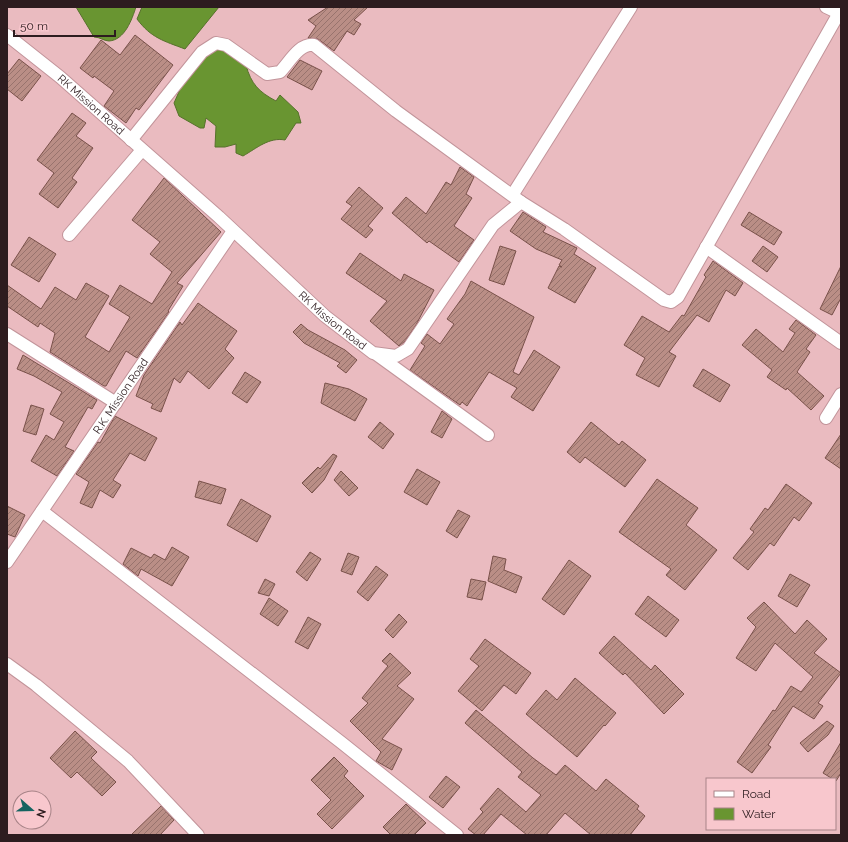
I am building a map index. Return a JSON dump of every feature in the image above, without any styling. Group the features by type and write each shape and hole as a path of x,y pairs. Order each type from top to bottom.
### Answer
{"street":[{"name":"RK Mission Road","path":"7,35 60,77 233,230 325,316 373,353 396,356 408,349 493,225 517,198 631,7"},
{"path":"131,140 202,52 216,43 226,45 267,74 280,72 299,50 309,44 314,45 396,111 517,198 564,229 664,300 671,302 678,298 840,14 826,7"},
{"path":"69,235 142,150"},
{"name":"R.K. Mission Road","path":"7,562 13,544 42,511 233,230"},
{"path":"706,247 841,344"},
{"path":"7,334 116,403"},
{"path":"373,353 488,435"},
{"path":"826,418 841,394"},
{"path":"42,511 342,743 457,835"},
{"path":"7,664 36,685 128,761 198,835"}],"water":[{"path":"76,7 136,7 130,23 124,33 115,40 109,41 94,37"},
{"path":"142,7 219,7 185,49 158,38 147,31 137,19"},
{"path":"220,48 246,65 250,77 260,91 276,101 280,95 298,112 301,123 296,123 285,140 279,139 268,142 243,156 236,153 236,144 225,147 215,147 216,126 206,118 204,128 200,128 179,116 174,103 182,85 206,55"}],"building":[{"path":"328,7 368,7 354,20 361,24 354,35 347,31 334,51 318,39 308,38 316,26 308,20"},
{"path":"135,35 173,65 139,110 136,108 126,123 104,106 114,91 94,76 93,78 80,68 101,40 120,55"},
{"path":"19,59 41,76 22,101 7,89 7,74"},
{"path":"300,60 322,71 312,90 287,77"},
{"path":"72,113 86,123 76,136 93,148 72,178 77,182 58,208 39,194 54,173 37,160"},
{"path":"460,167 474,177 466,194 472,198 454,226 474,240 459,262 429,241 427,243 392,213 406,197 426,214 446,182 451,185"},
{"path":"164,178 221,232 177,283 183,286 168,311 169,312 137,358 126,351 106,386 104,386 50,352 55,333 40,323 38,327 7,306 7,285 41,309 55,287 76,300 86,283 109,296 85,337 109,352 130,317 109,304 120,285 152,304 172,272 150,254 160,242 132,220"},
{"path":"359,187 383,208 368,226 373,230 366,238 341,219 352,206 346,202"},
{"path":"523,212 546,227 543,232 577,248 574,254 596,268 575,303 548,288 559,266 562,267 559,265 562,260 536,249 510,231"},
{"path":"749,212 782,232 774,245 741,225"},
{"path":"29,237 56,254 39,282 11,265"},
{"path":"500,246 516,251 504,285 489,280"},
{"path":"763,246 778,257 767,272 752,261"},
{"path":"360,253 401,281 404,274 434,290 416,325 405,341 399,346 370,321 387,301 346,273"},
{"path":"713,261 743,283 735,296 726,290 709,322 697,315 669,352 676,356 659,387 636,375 645,358 624,345 642,316 669,332 682,315 684,316 706,277 704,275"},
{"path":"841,266 841,298 832,315 820,309"},
{"path":"471,281 534,317 513,372 519,375 534,350 560,367 533,411 511,397 517,388 489,372 467,406 462,402 460,405 410,370 425,346 421,343 427,334 440,344 454,324 447,319 465,294"},
{"path":"198,303 237,331 225,349 234,358 209,389 188,371 180,383 174,378 161,412 151,408 153,404 136,396 144,375 180,322 182,325"},
{"path":"796,320 816,335 806,349 810,352 797,372 824,396 811,410 787,388 786,390 767,377 772,370 742,345 756,329 783,352 795,333 789,329"},
{"path":"301,324 308,330 345,350 357,360 346,373 337,366 340,363 304,343 293,332"},
{"path":"23,355 97,400 92,409 88,407 65,447 74,451 57,476 31,461 46,435 54,440 64,422 50,414 62,392 34,376 17,369"},
{"path":"703,369 730,385 720,402 693,386"},
{"path":"245,372 261,382 247,403 232,393"},
{"path":"325,383 349,389 367,399 355,421 321,403"},
{"path":"31,405 44,409 36,435 23,431"},
{"path":"442,411 452,419 442,438 431,432"},
{"path":"115,416 157,438 145,461 130,453 113,480 121,485 113,498 100,490 92,508 80,503 89,482 76,474 98,442 100,443"},
{"path":"380,422 394,434 383,449 368,437"},
{"path":"591,422 619,445 622,441 646,460 625,487 585,457 580,463 567,452"},
{"path":"841,434 841,469 825,458"},
{"path":"333,454 337,456 324,480 312,493 302,483 318,467 320,469"},
{"path":"417,469 440,482 427,505 404,492"},
{"path":"341,471 358,488 349,496 334,480"},
{"path":"657,479 698,508 686,525 717,550 685,590 666,575 671,569 619,532"},
{"path":"199,481 226,489 221,504 195,497"},
{"path":"786,484 812,503 799,521 794,517 774,546 770,543 748,570 733,558 754,532 750,529 765,508 768,510"},
{"path":"241,499 271,516 257,542 227,525"},
{"path":"7,506 25,515 15,537 7,534"},
{"path":"458,510 470,516 457,538 446,531"},
{"path":"172,547 189,557 172,586 141,569 138,576 123,564 131,548 151,558 154,554 165,560"},
{"path":"310,552 321,559 307,581 296,572"},
{"path":"348,553 359,557 352,575 341,571"},
{"path":"493,556 506,559 504,570 522,577 516,593 488,581"},
{"path":"569,560 591,576 564,615 542,599"},
{"path":"376,566 388,575 368,601 357,592"},
{"path":"790,574 810,585 797,607 778,596"},
{"path":"265,579 275,584 269,596 258,593"},
{"path":"471,579 486,582 482,600 467,597"},
{"path":"648,596 679,620 666,637 635,614"},
{"path":"269,598 288,611 278,626 260,614"},
{"path":"764,602 795,634 807,620 827,639 814,653 841,673 818,703 823,706 814,719 793,706 768,745 771,747 752,773 737,762 773,710 775,711 791,686 801,692 813,677 775,643 756,671 736,658 756,627 747,618"},
{"path":"399,614 407,622 393,638 385,630"},
{"path":"308,617 321,624 308,649 295,642"},
{"path":"614,636 651,670 655,665 684,694 664,714 625,673 623,675 599,653"},
{"path":"485,639 531,673 516,694 504,685 482,711 458,691 479,666 470,659"},
{"path":"390,653 411,673 397,686 414,699 382,739 402,749 392,770 376,761 381,752 350,721 368,703 362,698 388,666 382,661"},
{"path":"575,678 616,713 577,757 526,714 546,690 557,700"},
{"path":"476,710 533,758 556,775 565,765 596,791 606,779 639,806 637,809 645,816 630,835 591,835 565,813 546,835 527,835 501,814 483,835 476,835 468,829 483,812 480,809 498,788 526,812 541,795 518,777 522,772 465,723"},
{"path":"827,721 834,726 828,735 808,752 800,743"},
{"path":"75,731 97,752 91,758 116,782 102,796 77,772 71,778 50,758"},
{"path":"841,742 841,773 836,781 836,778 831,778 823,773"},
{"path":"334,757 348,771 344,776 364,796 332,829 317,814 331,800 311,780"},
{"path":"446,776 460,787 443,808 429,797"},
{"path":"406,804 426,823 414,835 391,835 383,827"},
{"path":"161,806 174,820 160,835 131,835"}]}
